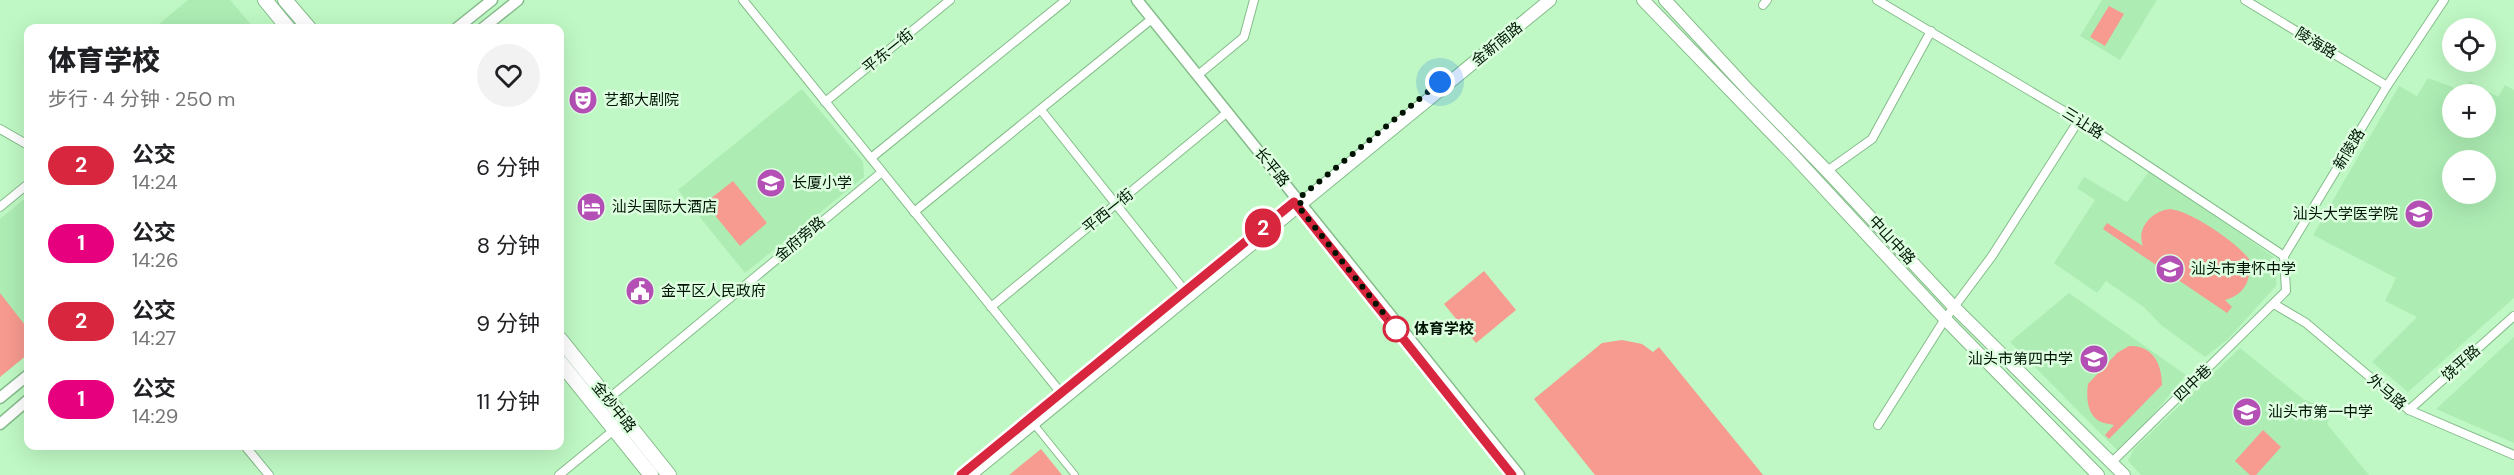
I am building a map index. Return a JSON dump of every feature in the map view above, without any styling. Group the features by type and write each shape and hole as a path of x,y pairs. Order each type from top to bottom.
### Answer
{"main road":[{"path":"265,0 285,24"},
{"path":"285,0 306,24"},
{"name":"金新南路","path":"970,475 1540,0"},
{"name":"金新南路","path":"961,475 1185,291 1550,0"},
{"name":"中山中路","path":"1665,0 1749,92 1827,171 1954,307 2124,475"},
{"name":"中山中路","path":"1644,2 1793,155 1945,319 2098,475"},
{"name":"金砂中路","path":"564,344 669,475"},
{"name":"金砂中路","path":"564,367 651,475"}],"street":[{"path":"462,24 492,0"},
{"path":"488,24 518,0"},
{"path":"743,0 1061,393"},
{"name":"平东一街","path":"825,102 950,0"},
{"path":"871,158 1066,0"},
{"name":"长平路","path":"1130,0 1519,475"},
{"name":"长平路","path":"1137,0 1512,475"},
{"path":"1198,75 1244,38 1254,0"},
{"name":"三让路","path":"1877,0 2079,120 2284,256"},
{"name":"陵海路","path":"2245,0 2387,86"},
{"name":"新陵路","path":"2284,256 2387,86 2444,0"},
{"path":"914,212 1148,22"},
{"path":"1827,171 1872,139 1931,31"},
{"path":"1041,110 1185,291"},
{"name":"平西一街","path":"991,307 1224,115"},
{"path":"1878,425 1945,319 1992,256 2079,120"},
{"path":"0,129 24,143"},
{"name":"金府旁路","path":"608,399 882,172"},
{"path":"0,207 24,187"},
{"path":"2274,304 2286,291 2284,256"},
{"name":"外马路","path":"2274,304 2306,323 2409,410 2514,455"},
{"name":"四中巷","path":"2112,462 2274,304"},
{"name":"饶平路","path":"2409,410 2514,316"},
{"path":"0,398 24,378"},
{"path":"0,424 24,403"},
{"path":"1033,423 1075,475"},
{"path":"559,475 614,430"},
{"path":"248,450 269,475"}],"shaded area":[{"path":"188,0 230,0 251,24 159,24"},
{"path":"2102,0 2157,0 2120,60 2080,36"},
{"path":"2109,6 2124,14 2105,46 2090,37"},
{"name":"汕头大学医学院","path":"2428,78 2444,84 2442,84 2442,138 2496,138 2496,96 2498,97 2505,85 2514,90 2514,298 2408,392 2372,362 2417,317 2385,301 2396,278 2313,235 2399,86 2417,96"},
{"name":"长厦小学","path":"802,89 863,162 864,177 745,273 678,190"},
{"name":"汕头市聿怀中学","path":"2150,170 2278,260 2276,286 2227,340 2205,357 2161,325 2145,308 2106,281 2097,293 2054,263 2095,200 2077,188 2084,177 2127,202"},
{"path":"733,181 767,223 740,246 705,203"},
{"path":"24,199 24,357 0,377 0,219"},
{"path":"2170,209 2189,215 2213,228 2249,259 2246,285 2238,294 2225,300 2232,307 2227,313 2103,229 2107,223 2143,246 2142,233 2147,222 2157,213"},
{"path":"1484,271 1516,310 1476,343 1444,304"},
{"path":"0,293 24,324 24,357 0,377"},
{"name":"汕头市第四中学","path":"2069,293 2186,375 2138,433 2118,451 2010,342"},
{"path":"2514,337 2514,443 2436,409 2447,399"},
{"path":"1622,340 1642,344 1653,352 1659,347 1763,475 1595,475 1534,399 1602,343"},
{"path":"2129,346 2137,346 2150,352 2158,363 2162,385 2109,439 2105,435 2114,425 2104,423 2094,417 2089,407 2088,384 2117,353"},
{"name":"汕头市第一中学","path":"2240,348 2303,399 2315,404 2329,421 2327,424 2369,475 2141,475 2128,461 2134,449"},
{"path":"2263,430 2281,447 2256,475 2250,475 2235,461"},
{"path":"1041,449 1062,475 1009,475"}],"bus line":[{"name":"2","path":"961,475 1294,202 1512,475"}],"place":[{"name":"艺都大剧院","path":"583,100"},
{"name":"长厦小学","path":"771,183"},
{"name":"汕头国际大酒店","path":"591,207"},
{"name":"汕头大学医学院","path":"2419,214"},
{"name":"汕头市聿怀中学","path":"2170,269"},
{"name":"金平区人民政府","path":"640,291"},
{"name":"体育学校","path":"1396,329"},
{"name":"汕头市第四中学","path":"2094,359"},
{"name":"汕头市第一中学","path":"2247,412"}],"route":[{"path":"1396,329 1298,206 1301,204 1298,199 1440,82"}]}
